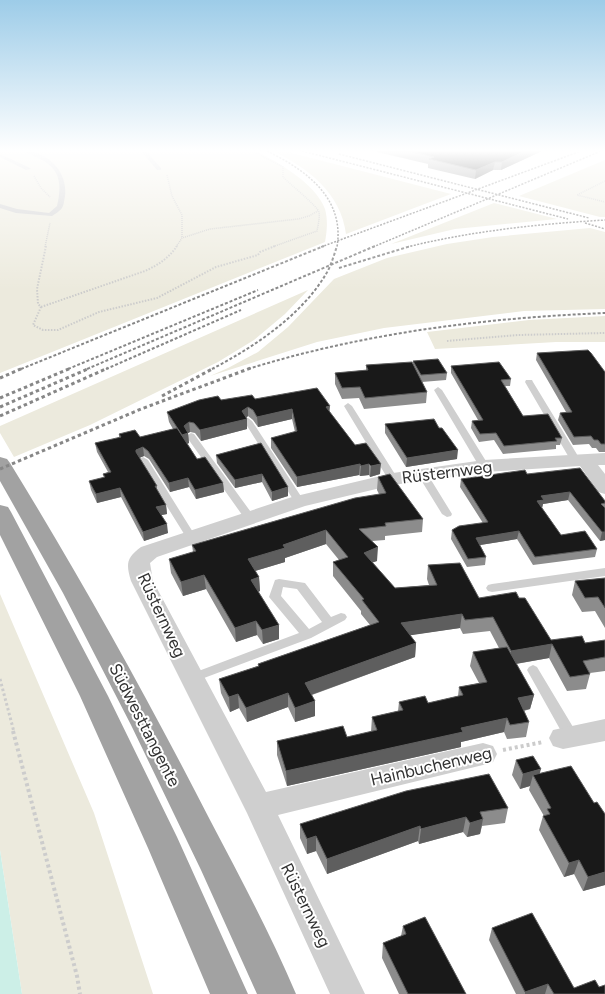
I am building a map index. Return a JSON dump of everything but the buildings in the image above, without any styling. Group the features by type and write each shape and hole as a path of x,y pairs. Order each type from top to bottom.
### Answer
{"highway":[{"name":"Südwesttangente","path":"0,463 66,576 117,670 197,827 277,994"},
{"path":"0,512 94,696 165,848 229,994"}],"street":[{"name":"Rüsternweg","path":"348,994 259,807 142,581 138,564 140,558 149,552 299,501 393,479 484,466 605,459"},
{"path":"580,460 605,488"},
{"path":"567,737 605,730"},
{"name":"Hainbuchenweg","path":"259,807 483,754"}],"lane":[{"path":"0,206 16,211 50,215 60,207 61,197"},
{"path":"529,382 580,460"},
{"path":"438,390 484,466"},
{"path":"348,406 393,479"},
{"path":"248,421 299,501"},
{"path":"191,436 249,517"},
{"path":"143,460 191,537"},
{"path":"423,474 447,514"},
{"path":"492,588 605,572"},
{"path":"307,635 275,597 279,583 301,586 329,623"},
{"path":"192,678 307,635 341,617"},
{"path":"533,670 567,737"}],"path":[{"path":"173,197 182,216 182,238 172,253 145,272 102,288 41,307 33,325 43,330 58,330 99,312 156,298 216,267 250,258 286,241 316,231 320,218 318,211 316,205 305,197"},
{"path":"587,197 605,202"},
{"path":"182,238 210,229 298,219 309,216 318,211"},
{"path":"41,307 38,304 37,289 43,252 50,230 50,215"},
{"path":"447,341 518,335 605,333"},
{"path":"0,679 77,976 80,994"},
{"name":"Hainbuchenweg","path":"483,754 567,737"}],"shaded area":[{"path":"0,197 318,197 325,209 327,217 327,230 325,242 0,373"},
{"path":"332,197 442,197 346,234 343,219"},
{"path":"524,197 605,197 605,217"},
{"path":"494,203 557,219 455,229 391,244"},
{"path":"590,228 605,232 605,309 524,311 384,328 317,342 210,376 258,352 288,327 334,279 387,258 447,244 493,237"},
{"path":"308,290 285,314 254,340 218,362 90,425 14,457 0,433 0,426"},
{"path":"605,316 605,342 556,342 435,349 427,332 529,320"},
{"path":"0,594 94,813 153,994 22,994 0,850"},
{"path":"0,850 22,994 0,994"}],"railway":[{"path":"327,197 335,214 338,230 337,241"},
{"path":"337,241 455,197"},
{"path":"483,197 488,199"},
{"path":"508,197 589,218"},
{"path":"373,247 488,199"},
{"path":"488,199 568,219"},
{"path":"411,246 481,232 605,220"},
{"path":"585,223 605,229"},
{"path":"321,247 337,241"},
{"path":"337,241 337,247"},
{"path":"21,369 324,246"},
{"path":"330,265 337,246"},
{"path":"330,265 375,246"},
{"path":"339,268 411,246"},
{"path":"407,247 411,246"},
{"path":"87,369 330,265"},
{"path":"212,369 244,351 290,317 316,289 330,265"},
{"path":"68,369 258,290"},
{"path":"106,369 241,310"},
{"path":"250,369 292,356 336,346 425,329 469,323 560,315 605,313"},
{"path":"0,378 23,368"},
{"path":"0,398 71,368"},
{"path":"0,407 90,368"},
{"path":"0,416 108,368"},
{"path":"162,396 214,368"},
{"path":"0,469 141,409 250,369"}]}
